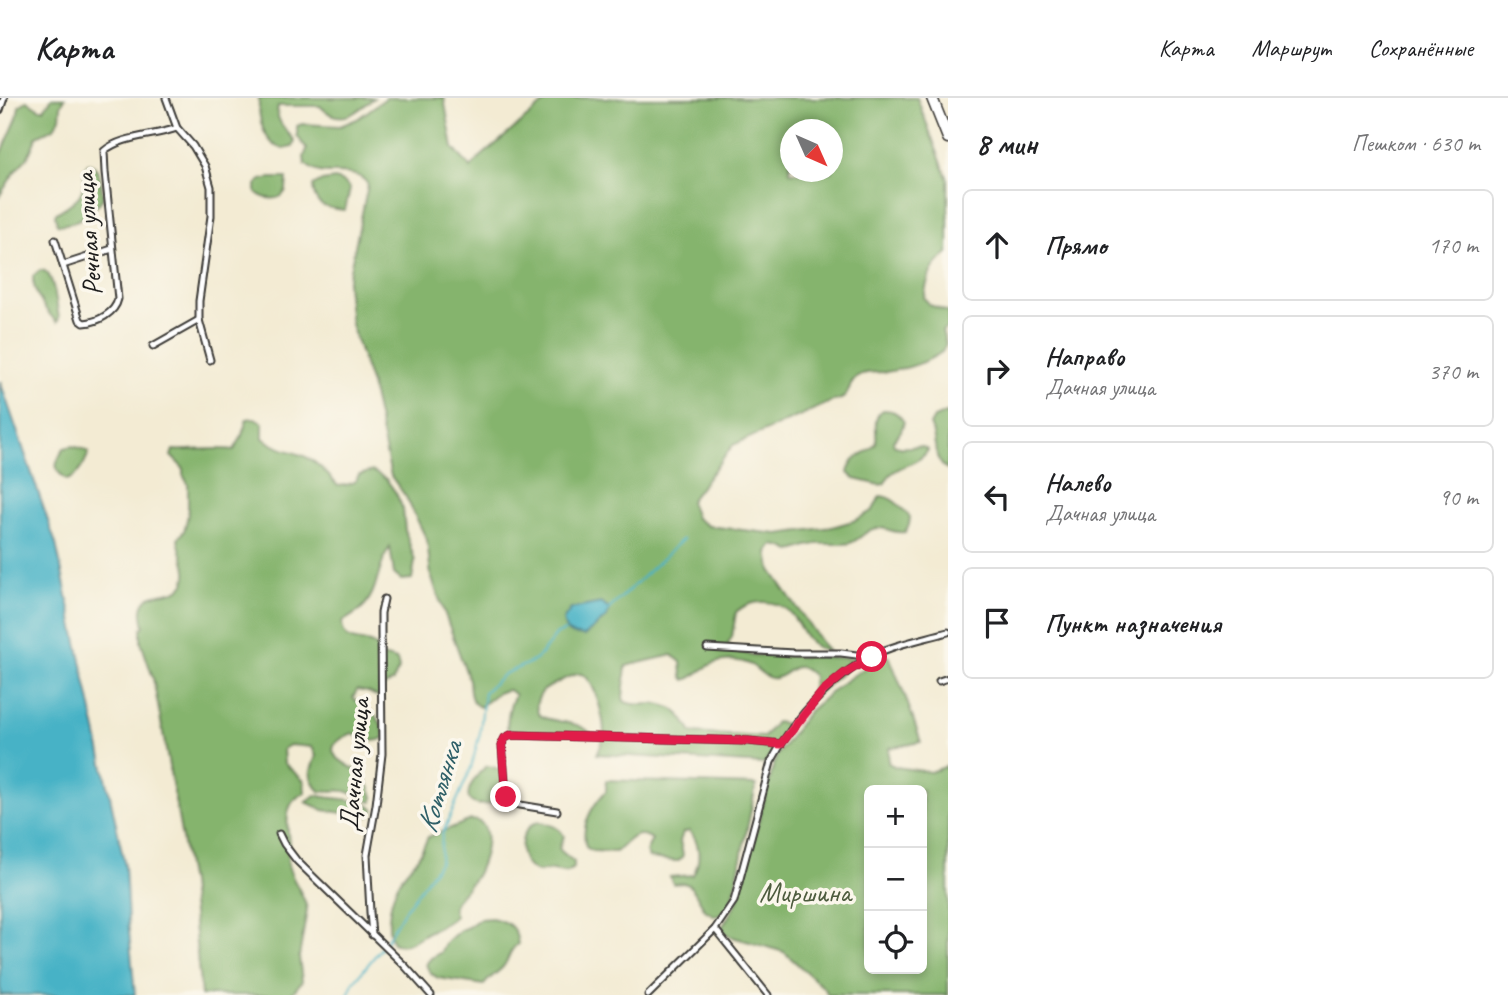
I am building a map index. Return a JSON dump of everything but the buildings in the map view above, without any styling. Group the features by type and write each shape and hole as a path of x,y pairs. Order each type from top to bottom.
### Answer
{"highway":[{"path":"932,98 948,138"}],"street":[{"path":"0,110 4,98"},
{"path":"166,98 177,128 194,146 205,166 211,187 211,216 199,301 199,320 210,360"},
{"name":"Речная улица","path":"55,240 80,320 87,323 112,311 118,299 104,151 116,143 177,128"},
{"path":"63,265 112,249"},
{"path":"153,346 199,320"},
{"name":"Дачная улица","path":"372,935 368,855 382,754 381,613 384,599"},
{"path":"648,995 715,929 734,901 771,762 781,744 823,691 845,673 872,657 896,646 948,632"},
{"path":"707,648 841,653 872,657"},
{"path":"939,681 948,678"},
{"path":"557,811 514,804 506,797 502,744 505,738 511,735 781,744"},
{"path":"279,834 297,861 432,995"},
{"path":"715,929 768,995"},
{"path":"420,995 424,987"}],"green space":[{"path":"52,98 65,98 60,118 54,128 37,136 28,157 0,195 0,157 17,118 19,106 27,101 44,109"},
{"path":"259,98 374,98 361,109 341,117 334,116 320,106 278,106 280,121 295,141 293,147 283,149 273,144 265,133"},
{"path":"386,98 444,98 453,148 471,168 550,98 917,98 948,180 948,253 931,272 924,298 930,305 948,312 948,327 942,331 946,344 942,352 908,367 861,374 854,379 847,394 840,400 733,445 690,501 696,518 708,526 778,534 832,527 856,520 873,510 880,496 893,500 900,506 910,517 905,532 874,529 850,543 817,544 791,551 773,545 768,552 771,570 828,652 811,643 785,609 764,602 749,605 736,612 732,637 728,643 731,650 751,655 854,660 814,697 811,695 813,676 801,667 792,668 772,678 748,664 724,661 712,664 685,680 681,662 672,655 626,666 623,698 625,702 667,706 681,717 692,733 764,737 776,722 788,724 788,730 764,764 597,754 604,735 602,718 594,691 586,677 581,674 567,678 542,692 537,702 537,711 547,719 571,723 592,735 511,732 507,727 515,695 509,690 497,694 480,707 474,703 469,680 431,576 427,540 406,497 391,476 371,385 351,324 347,284 368,185 353,175 320,172 310,168 305,164 307,149 297,136 297,126 302,124 340,126 357,119"},
{"path":"89,163 99,173 103,198 83,217 70,223 57,224 55,214 78,197 83,186 84,169"},
{"path":"287,178 286,190 280,197 267,198 256,192 256,185 261,180"},
{"path":"335,179 345,183 350,189 345,210 322,205 314,193 313,186"},
{"path":"40,270 46,272 51,280 59,318 57,322 37,295 33,276"},
{"path":"883,410 895,413 904,422 893,441 894,445 920,446 928,450 918,460 893,472 885,483 880,485 855,479 848,473 852,462 876,443 876,421"},
{"path":"946,413 948,470 937,456 930,425 934,418"},
{"path":"255,418 263,423 263,438 309,459 338,486 355,482 359,475 372,471 386,479 403,509 405,530 415,561 412,579 401,580 394,574 390,547 367,603 342,622 347,637 372,644 382,656 397,660 399,669 393,681 383,687 381,698 357,690 353,698 378,719 384,738 364,742 353,733 341,739 333,750 340,760 364,774 373,802 344,791 321,792 313,783 311,775 316,756 312,747 290,745 283,749 284,763 304,781 305,793 292,802 287,823 289,869 307,910 299,957 302,981 291,995 201,995 190,883 153,678 141,642 141,629 144,626 142,611 150,597 179,589 186,576 178,538 184,531 188,515 188,484 183,468 171,456 173,450 234,450 247,419"},
{"path":"72,446 89,452 78,473 67,480 56,465 64,448"},
{"name":"Миршина","path":"884,655 890,658 921,742 889,748 888,763 896,767 930,772 948,766 948,995 828,995 825,989 784,952 729,936 721,929 737,902 776,757 808,712 841,684"},
{"path":"488,766 506,775 507,789 496,801 476,804 468,797 469,791 475,779"},
{"path":"606,780 756,785 734,893 725,911 715,916 705,910 689,885 673,884 670,877 693,875 697,864 698,847 689,831 683,833 680,841 683,855 679,861 649,858 646,852 652,839 641,835 632,838 616,852 592,851 586,847 586,824 596,803 606,791"},
{"path":"315,795 361,802 374,809 374,812 368,817 323,810 306,802"},
{"path":"471,820 484,826 487,840 476,876 454,904 455,916 408,943 393,943 389,928 390,910 397,885 418,857 428,837"},
{"path":"538,822 556,828 564,836 559,848 574,862 574,867 568,872 537,872 524,861 523,838 531,825"},
{"path":"492,918 510,926 518,944 512,949 505,965 484,985 438,978 430,972 426,964 441,952 445,943 479,919"}],"water":[{"path":"0,381 56,544 125,866 135,995 0,995"},
{"path":"601,603 609,609 607,617 584,636 572,634 565,629 563,620 571,609"}],"waterway":[{"name":"Котлянка","path":"608,610 683,539"},
{"name":"Котлянка","path":"348,995 353,983 383,946 404,911 440,862 442,835 471,768 480,733 484,692 504,674 536,660 557,634 565,631"}],"route":[{"path":"506,797 502,744 505,738 511,735 781,744 823,691 845,673 872,657"}]}
